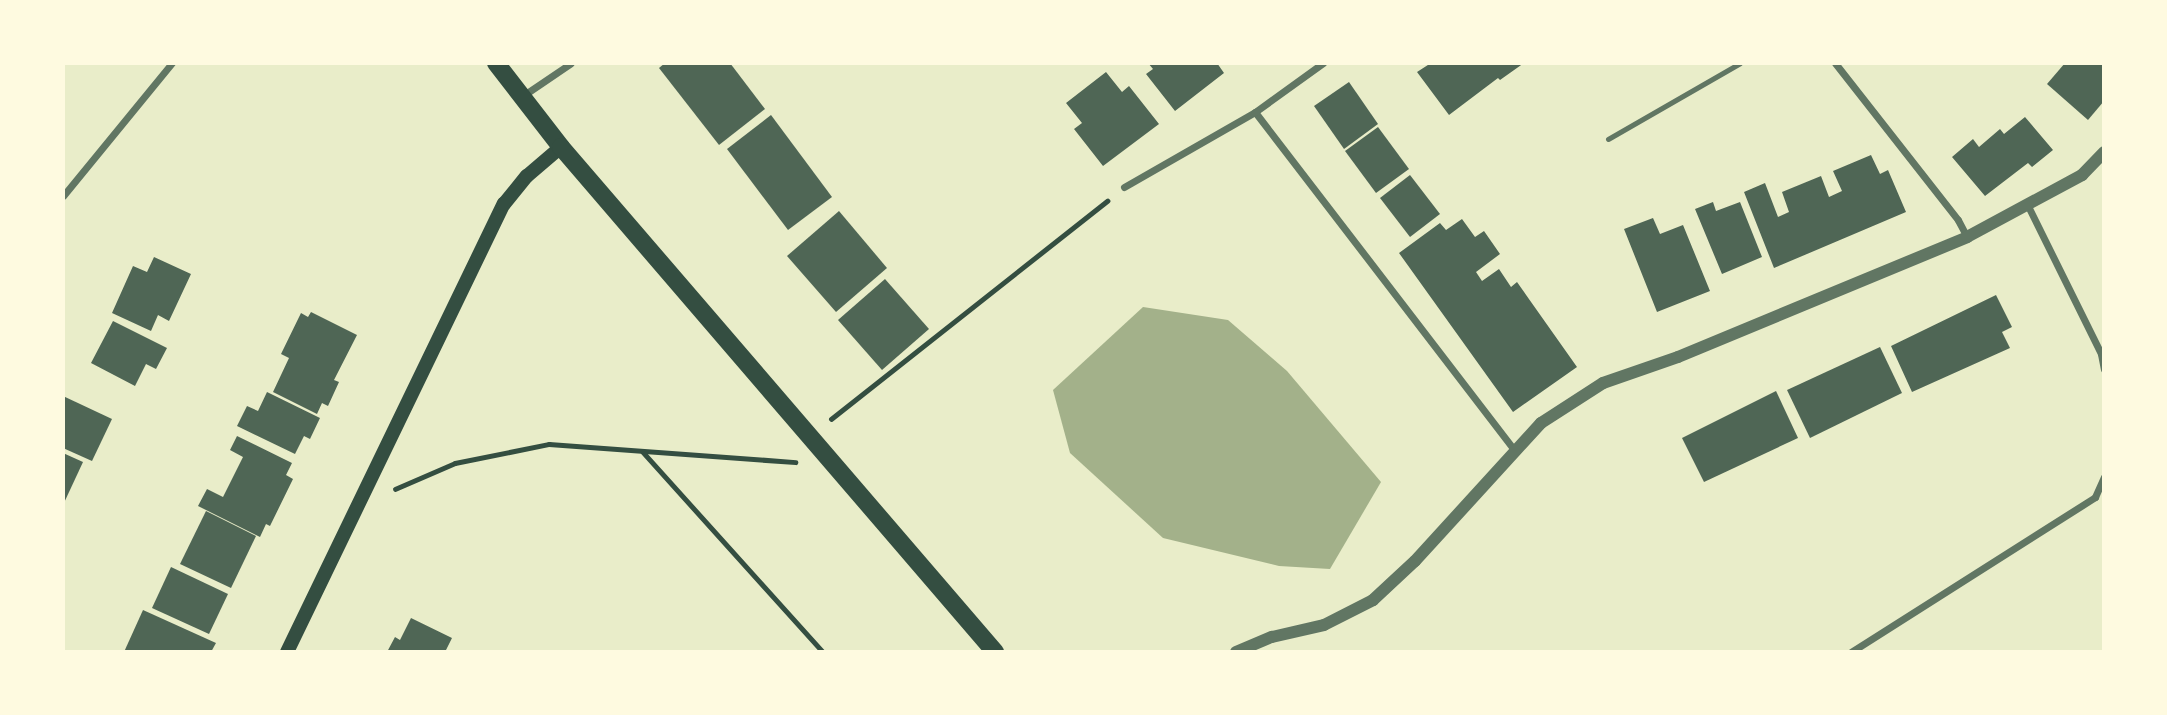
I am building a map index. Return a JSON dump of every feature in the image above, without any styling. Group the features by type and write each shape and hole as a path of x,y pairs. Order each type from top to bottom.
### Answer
{"main road":[{"path":"496,63 561,147 995,652"},
{"path":"287,652 504,204 527,176 561,147"}],"street":[{"path":"63,196 172,63"},
{"path":"521,97 571,63"},
{"path":"1124,187 1255,112 1323,63"},
{"path":"1835,63 1958,220 1967,237"},
{"path":"1255,112 1515,451"},
{"path":"1236,652 1272,636 1324,625 1373,600 1415,561 1541,423 1603,383 1702,347 1967,237 2028,206 2082,174 2104,152"},
{"path":"2028,206 2101,354 2104,369"},
{"path":"1852,652 2095,497 2104,477"}],"lane":[{"path":"1608,139 1740,63"}],"path":[{"path":"808,437 1124,187"},
{"path":"359,505 455,463 548,444 832,465"},
{"path":"642,451 823,652"}],"shaded area":[{"path":"1143,307 1228,320 1287,371 1381,482 1330,569 1279,566 1163,538 1070,453 1053,390"}],"building":[{"path":"665,63 730,63 765,109 719,145 659,68"},
{"path":"1148,63 1217,63 1224,73 1175,111 1146,74 1153,69"},
{"path":"1431,63 1524,63 1500,80 1498,78 1449,115 1417,72"},
{"path":"2065,63 2104,63 2104,101 2088,120 2047,84"},
{"path":"1106,72 1122,92 1129,86 1159,124 1103,166 1074,129 1082,123 1066,103"},
{"path":"1349,82 1378,124 1344,149 1314,106"},
{"path":"771,115 832,197 788,230 727,149"},
{"path":"2025,117 2053,150 2032,167 2028,163 1985,196 1952,157 1973,139 1979,147 2000,129 2004,134"},
{"path":"1378,127 1409,169 1376,193 1345,151"},
{"path":"1871,155 1880,174 1888,170 1906,212 1774,268 1744,192 1765,183 1778,217 1789,212 1782,192 1821,176 1829,197 1842,191 1833,171"},
{"path":"1410,175 1440,214 1410,237 1380,198"},
{"path":"1713,202 1716,211 1740,202 1762,257 1722,274 1695,209"},
{"path":"839,211 887,268 836,312 787,256"},
{"path":"1653,218 1660,234 1683,225 1710,291 1657,312 1624,229"},
{"path":"1462,219 1475,237 1484,231 1500,254 1476,272 1482,281 1499,269 1511,287 1517,282 1577,367 1513,412 1399,253 1440,223 1446,230"},
{"path":"154,257 191,274 169,321 158,315 151,331 112,313 133,266 147,272"},
{"path":"885,279 929,329 882,370 838,320"},
{"path":"1996,295 2012,327 2002,332 2010,348 1912,392 1891,346"},
{"path":"311,312 357,335 334,380 339,382 328,406 322,403 317,414 273,392 289,358 281,354 301,313 308,317"},
{"path":"113,321 167,348 156,369 146,364 135,386 91,363"},
{"path":"1880,347 1902,393 1810,438 1787,390"},
{"path":"1776,391 1798,438 1704,482 1682,438"},
{"path":"267,392 320,418 310,439 304,436 295,454 237,426 247,406 258,411"},
{"path":"63,396 112,419 92,461 63,448"},
{"path":"237,436 292,463 286,475 293,479 270,526 266,524 260,537 198,506 207,489 223,497 243,457 230,450"},
{"path":"63,453 83,462 63,505"},
{"path":"206,511 256,536 231,588 180,564"},
{"path":"171,567 228,594 209,634 152,608"},
{"path":"143,610 216,643 211,652 124,652"},
{"path":"411,618 452,638 445,652 387,652 395,637 400,640"}]}
